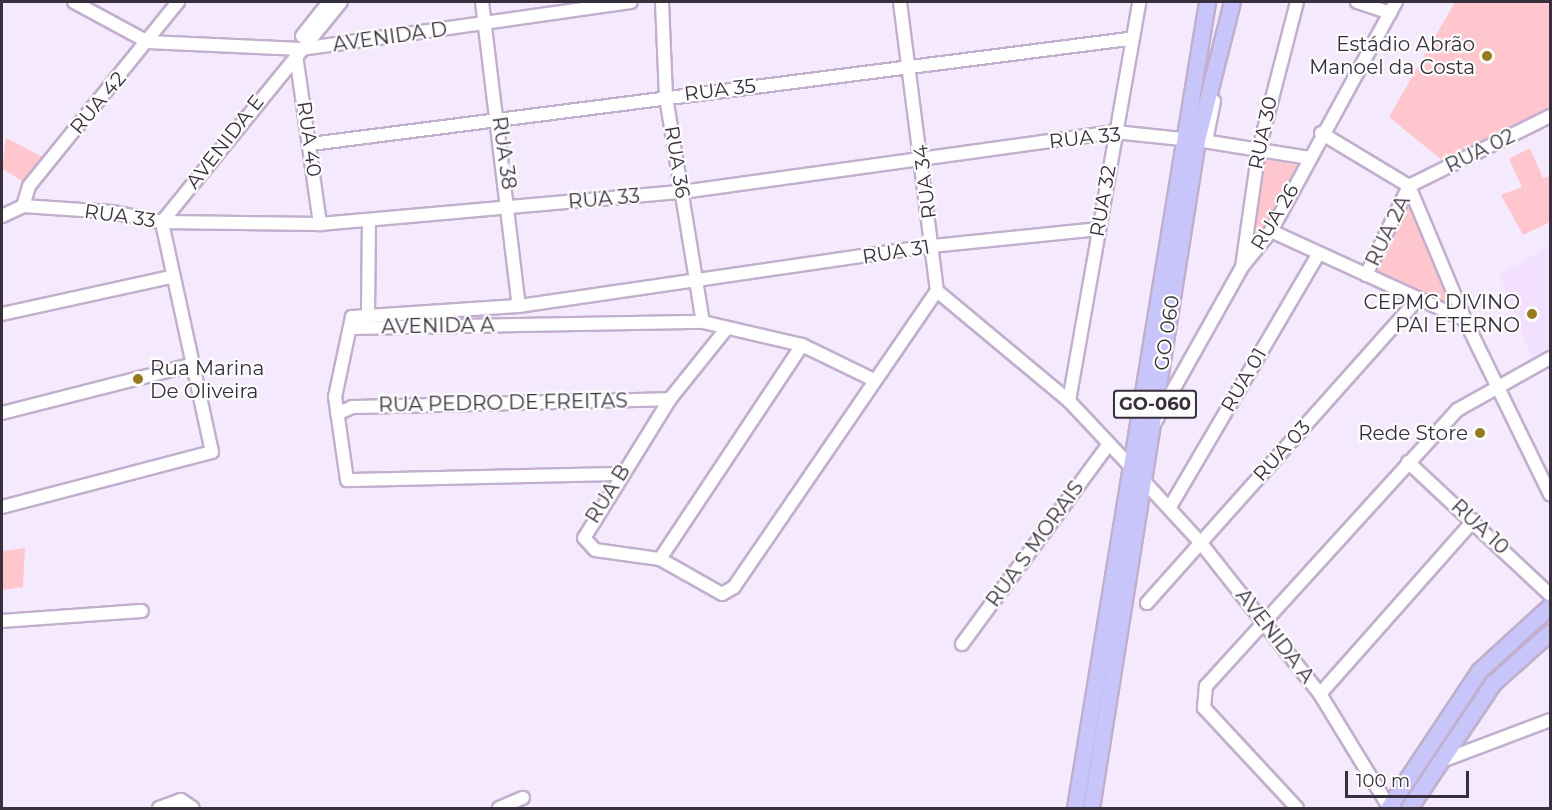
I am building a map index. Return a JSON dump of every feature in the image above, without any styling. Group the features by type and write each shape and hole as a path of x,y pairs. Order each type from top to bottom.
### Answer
{"main road":[{"name":"GO 060","path":"1091,808 1195,140 1207,2"},
{"name":"GO 060","path":"1075,808 1129,465 1195,140 1232,2"},
{"path":"1389,808 1479,671 1551,606"},
{"path":"1409,808 1493,683 1551,632"}],"street":[{"path":"74,2 148,42"},
{"name":"RUA 42","path":"23,206 29,186 148,42 178,2"},
{"name":"AVENIDA E","path":"295,53 329,2"},
{"name":"AVENIDA E","path":"162,222 295,53 341,2"},
{"name":"RUA 38","path":"483,2 512,207 519,306"},
{"name":"AVENIDA D","path":"148,42 295,53 631,2"},
{"name":"RUA 36","path":"662,2 666,97 703,322"},
{"name":"RUA 34","path":"900,2 923,160 937,291"},
{"name":"RUA 32","path":"1069,401 1115,132 1128,39 1139,2"},
{"name":"RUA 30","path":"1242,267 1259,149 1297,2"},
{"path":"1357,2 1393,7"},
{"name":"RUA 26","path":"1151,431 1242,267 1271,231 1321,133 1393,7"},
{"name":"RUA 35","path":"311,144 499,117 1128,39"},
{"name":"RUA 40","path":"295,53 311,144 320,224"},
{"name":"RUA 02","path":"1409,186 1551,116"},
{"name":"RUA 33","path":"23,206 112,212 162,222 320,224 369,221 682,192 1115,132 1195,140 1310,158"},
{"path":"1321,133 1409,186 1465,320 1551,494"},
{"name":"RUA 2A","path":"1366,275 1409,186"},
{"path":"2,216 23,206"},
{"path":"368,314 369,221"},
{"path":"2,507 212,452 170,277 162,222"},
{"name":"RUA 31","path":"695,284 932,246 1098,229"},
{"path":"1271,231 1465,320"},
{"name":"RUA 01","path":"1170,507 1319,253"},
{"path":"2,314 170,277"},
{"name":"AVENIDA A","path":"695,284 519,306 354,315 350,328 703,322 802,345 872,379"},
{"path":"872,379 937,291 1069,401 1129,465"},
{"name":"RUA 03","path":"1147,603 1418,299"},
{"path":"501,307 501,326"},
{"path":"350,328 336,393 337,414 350,481 620,474"},
{"name":"RUA B","path":"726,328 670,399 620,474 584,538 595,550 660,559 722,594 734,587 872,379"},
{"path":"660,559 802,345"},
{"path":"1297,808 1204,708 1206,686 1457,410 1497,383 1551,358"},
{"path":"2,413 191,365"},
{"path":"336,393 352,407"},
{"name":"RUA PEDRO DE FREITAS","path":"337,414 352,407 670,399"},
{"name":"RUA S MORAIS","path":"962,644 1109,444"},
{"name":"RUA 10","path":"1408,462 1474,520 1551,595"},
{"name":"AVENIDA A","path":"1142,478 1200,542 1264,620 1320,694 1389,808"},
{"path":"1320,694 1474,520"},
{"path":"2,621 142,610"},
{"path":"1439,762 1551,720"},
{"path":"499,808 523,798"},
{"path":"159,808 181,800 193,808"}],"shaded area":[{"name":"Estádio Abrão Manoel da Costa","path":"1455,2 1550,2 1550,111 1443,161 1389,117"},
{"path":"6,138 43,157 23,181 2,169"},
{"path":"1530,148 1543,178 1550,176 1550,222 1523,235 1501,195 1522,187 1509,159"},
{"path":"1263,159 1301,166 1266,233 1246,258"},
{"path":"1408,200 1458,308 1374,270"},
{"name":"CEPMG DIVINO PAI ETERNO","path":"1550,246 1550,353 1533,362 1499,274"},
{"path":"25,548 23,587 2,590 2,551"},
{"path":"1550,608 1550,621 1499,670 1406,808 1394,808 1467,693"}],"place":[{"name":"Estádio Abrão Manoel da Costa","path":"1487,56"},
{"name":"CEPMG DIVINO PAI ETERNO","path":"1532,314"},
{"name":"Rua Marina De Oliveira","path":"138,379"},
{"name":"Rede Store","path":"1480,433"}]}
